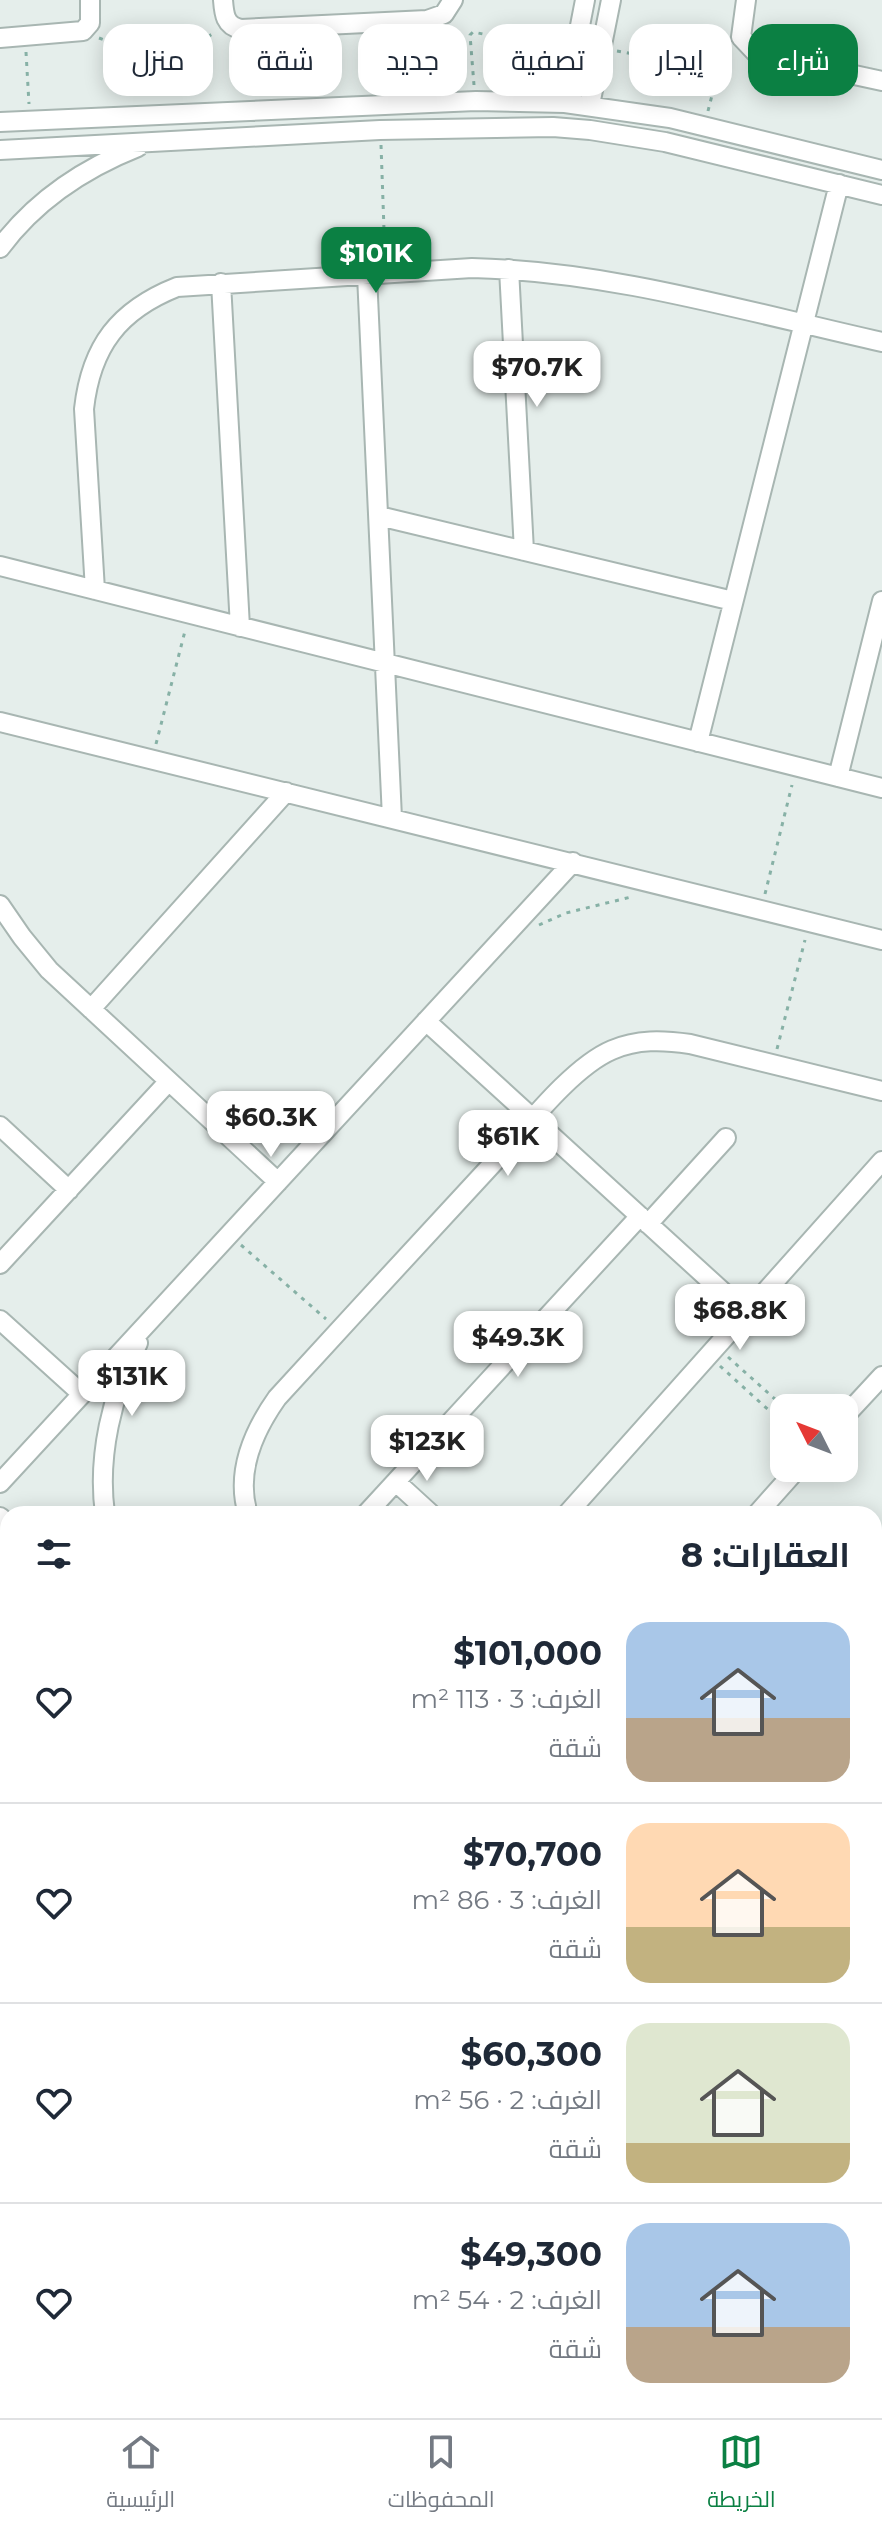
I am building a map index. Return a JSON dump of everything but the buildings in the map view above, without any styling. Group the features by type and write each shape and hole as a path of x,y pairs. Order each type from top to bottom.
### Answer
{"street":[{"path":"0,38 78,33 87,28 90,0"},
{"path":"223,0 227,20 241,29 436,19 444,14 453,0"},
{"path":"580,24 585,0"},
{"path":"606,24 611,0"},
{"path":"746,0 741,37 757,54 882,81"},
{"path":"565,103 566,96"},
{"path":"590,105 592,96"},
{"path":"467,127 471,101"},
{"path":"0,122 471,101 565,103 632,111 704,126 882,170"},
{"path":"0,150 380,130 553,127 628,135 882,195"},
{"path":"0,248 39,206 74,179 113,157 154,140"},
{"path":"698,742 839,184"},
{"path":"95,590 84,409 93,363 104,342 135,308 177,287 472,268 509,269 628,285 882,342"},
{"path":"509,269 524,551"},
{"path":"376,274 379,516 392,818"},
{"path":"221,283 240,627"},
{"path":"379,516 733,601"},
{"path":"0,566 882,788"},
{"path":"838,777 882,601"},
{"path":"0,722 882,940"},
{"path":"91,1009 286,792"},
{"path":"0,1483 573,862"},
{"path":"0,905 49,970 278,1182"},
{"path":"426,1021 746,1313"},
{"path":"247,1506 244,1478 249,1449 260,1422 277,1398 588,1064 611,1050 636,1042 663,1040 882,1091"},
{"path":"0,1264 169,1081"},
{"path":"0,1126 69,1190"},
{"path":"374,1506 644,1220 726,1138"},
{"path":"574,1506 882,1161"},
{"path":"0,1320 82,1394"},
{"path":"105,1506 104,1461 111,1412 126,1366 148,1323"},
{"path":"858,1402 882,1376"},
{"path":"396,1482 422,1506"},
{"path":"764,1506 786,1482"}],"path":[{"path":"213,34 227,20"},
{"path":"368,23 370,106"},
{"path":"87,28 103,40"},
{"path":"471,101 471,33 483,35"},
{"path":"26,37 30,120"},
{"path":"732,45 741,37"},
{"path":"704,126 712,96"},
{"path":"376,274 380,130"},
{"path":"151,759 190,614"},
{"path":"761,910 797,767"},
{"path":"527,930 566,913 606,901 634,897"},
{"path":"773,1065 809,922"},
{"path":"229,1235 338,1331"},
{"path":"712,1351 770,1396"},
{"path":"712,1351 770,1410"}]}
